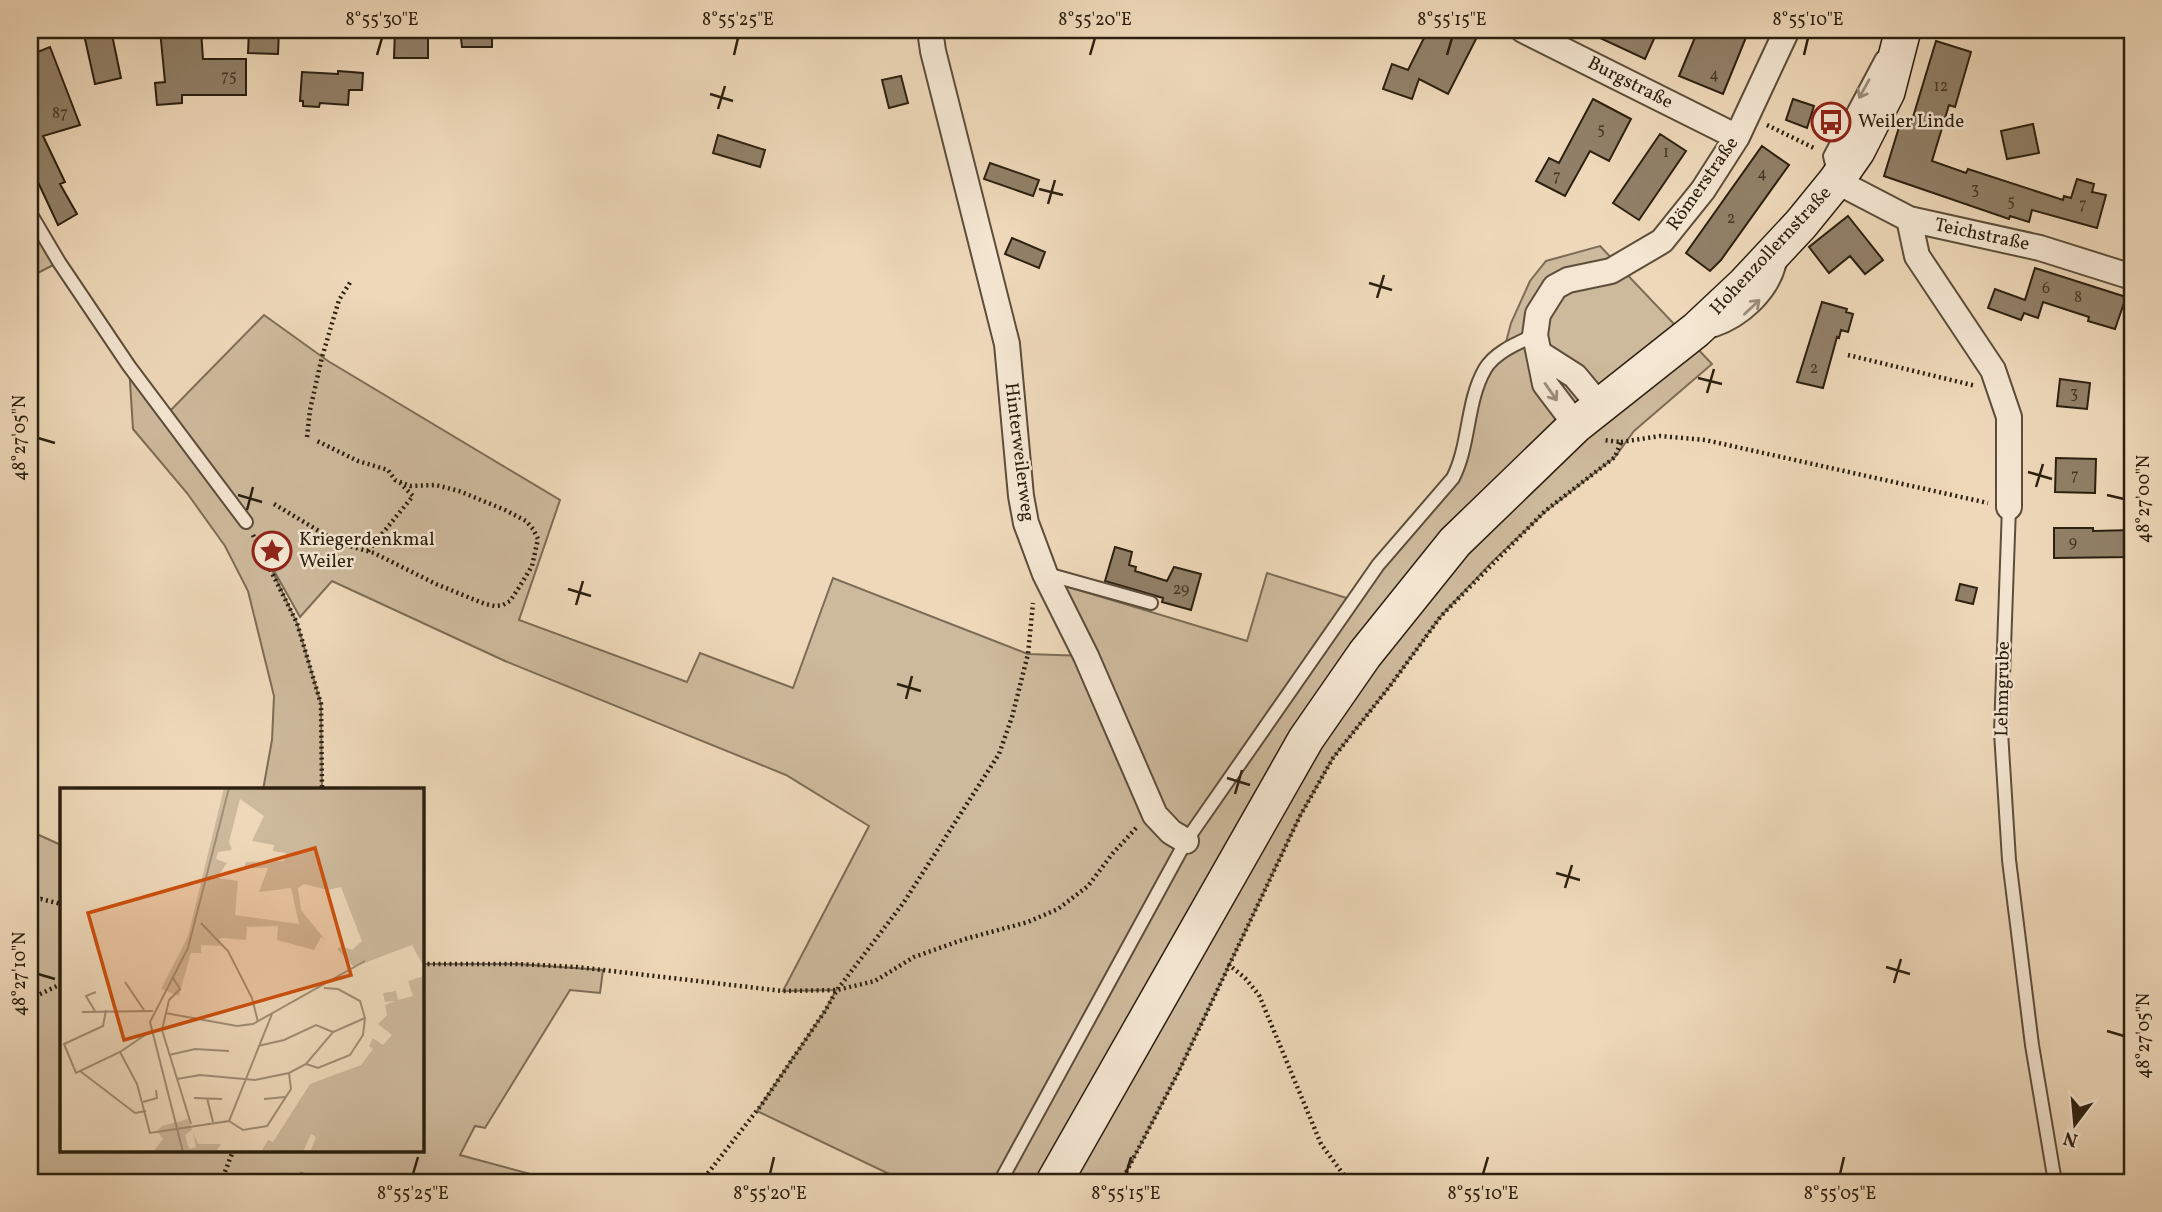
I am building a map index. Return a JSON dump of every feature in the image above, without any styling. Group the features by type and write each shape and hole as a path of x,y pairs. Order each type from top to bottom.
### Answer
{"main road":[{"name":"Hohenzollernstraße","path":"1054,1182 1245,845 1321,718 1365,654 1455,542 1586,417 1691,334 1745,284 1786,240 1833,168 1857,151 1887,92 1900,30"}],"street":[{"name":"Hinterweilerweg","path":"930,30 1007,344 1021,496 1026,523 1043,568 1086,656 1155,815 1171,832 1186,841"},
{"name":"Burgstraße","path":"1523,30 1742,126"},
{"name":"Römerstraße","path":"1537,344 1538,314 1555,288 1568,280 1611,271 1662,241 1703,190 1742,126 1787,30"},
{"name":"Teichstraße","path":"1833,168 1909,219 2040,248 2132,277"},
{"name":"Lehmgrube","path":"1909,219 1917,257 1993,370 2001,392 2009,417 2009,508"},
{"path":"1537,344 1575,376 1586,417"}],"lane":[{"path":"30,213 58,262 129,366 246,522"},
{"path":"1000,1182 1186,841 1378,565 1453,478 1460,464 1478,388 1486,367 1504,351 1537,344"},
{"name":"Lehmgrube","path":"2009,508 2001,732 2007,834 2032,1045 2055,1182"},
{"path":"1043,568 1151,603"}],"path":[{"path":"1742,126 1833,168"},
{"path":"307,437 310,410 339,300 351,281"},
{"path":"1848,355 2001,392"},
{"path":"1586,417 1604,440 1622,442 1660,436 1705,440 2009,508"},
{"path":"315,440 358,461 388,470 413,496 368,551"},
{"path":"1121,1182 1178,1073 1300,816 1333,758 1441,616 1545,511 1615,457 1622,442"},
{"path":"274,504 339,543 368,551 436,584 495,607 510,601 532,566 538,539 533,529 506,510 436,485 411,486 395,480 388,470"},
{"path":"246,522 297,623 321,704 322,788"},
{"path":"701,1182 762,1104 825,1011 836,990 904,902 999,754 1012,717 1028,654 1034,575 1043,568"},
{"path":"424,964 577,967 783,990 836,990 875,981 914,957 965,939 1028,922 1058,909 1088,886 1135,828 1155,815"},
{"path":"30,902 41,899 60,904"},
{"path":"1228,964 1245,978 1259,995 1321,1144 1349,1182"},
{"path":"30,999 60,984"},
{"path":"221,1182 233,1152"}],"shaded area":[{"path":"30,213 59,262 30,277"},
{"path":"1600,246 1712,364 1634,431 1615,457 1546,511 1492,562 1441,616 1333,758 1300,816 1178,1073 1121,1182 906,1182 757,1111 825,1011 836,990 783,991 869,826 786,775 505,661 332,581 300,617 263,551 297,623 321,704 322,788 263,788 272,740 274,696 248,591 225,546 187,493 133,429 129,366 167,414 264,315 328,361 560,500 519,620 687,682 700,653 793,688 833,578 1028,654 1085,656 1049,581 1247,641 1267,573 1353,600 1453,478 1478,388 1504,350 1511,323 1530,281 1546,261"},
{"path":"30,831 60,845 60,1152 424,1152 424,964 518,964 603,970 600,993 570,990 485,1128 475,1126 460,1155 560,1182 328,1182 301,1173 296,1182 30,1182"}],"building":[{"path":"83,30 111,30 121,78 95,84"},
{"path":"160,30 201,30 203,59 246,59 246,95 182,95 182,103 157,105 155,83 165,82"},
{"path":"249,30 279,30 278,54 248,53"},
{"path":"395,30 428,30 428,58 394,58"},
{"path":"460,30 492,30 492,47 462,47"},
{"path":"1428,30 1458,30 1476,39 1448,94 1419,79 1412,99 1383,89 1392,64 1408,70"},
{"path":"1583,30 1658,30 1645,59"},
{"path":"1698,30 1749,30 1723,94 1679,76"},
{"path":"1936,41 1971,52 1955,107 1949,105 1932,161 1966,173 1968,169 2063,200 2064,196 2071,198 2077,179 2094,184 2092,192 2106,195 2097,228 2032,210 2029,222 2010,216 2009,219 1884,176 1900,124 1910,127"},
{"path":"50,47 80,125 43,136 65,182 60,184 77,214 58,225 30,165 30,55"},
{"path":"338,71 363,73 362,90 349,90 348,105 320,103 319,107 303,106 303,101 300,101 302,72 338,74"},
{"path":"901,76 908,103 889,108 882,80"},
{"path":"1593,99 1631,119 1609,161 1590,151 1565,196 1536,181 1549,158 1559,163"},
{"path":"1793,99 1814,106 1807,128 1786,120"},
{"path":"2033,124 2039,153 2007,159 2001,131"},
{"path":"1660,134 1686,151 1639,220 1613,203"},
{"path":"718,135 765,150 760,167 713,153"},
{"path":"1762,146 1789,165 1721,260 1710,271 1686,253"},
{"path":"990,163 1039,180 1033,196 984,179"},
{"path":"1848,216 1883,260 1865,274 1850,256 1829,273 1809,247"},
{"path":"1012,238 1045,252 1039,268 1005,254"},
{"path":"2035,268 2126,297 2115,329 2088,321 2089,317 2043,302 2038,318 2024,313 2021,320 1988,308 1995,289 2025,300"},
{"path":"1822,302 1847,309 1846,312 1853,314 1848,332 1841,330 1839,338 1837,337 1823,388 1797,382"},
{"path":"2060,379 2090,383 2087,409 2057,406"},
{"path":"2056,458 2096,459 2095,493 2055,492"},
{"path":"2054,528 2132,530 2132,557 2054,558"},
{"path":"1115,547 1132,552 1129,565 1136,567 1135,571 1167,581 1174,567 1201,574 1191,610 1162,602 1163,598 1105,581"},
{"path":"1960,584 1977,588 1973,604 1956,600"}],"place":[{"name":"Weiler Linde","path":"1831,122"},
{"name":"Kriegerdenkmal Weiler","path":"272,551"}]}
